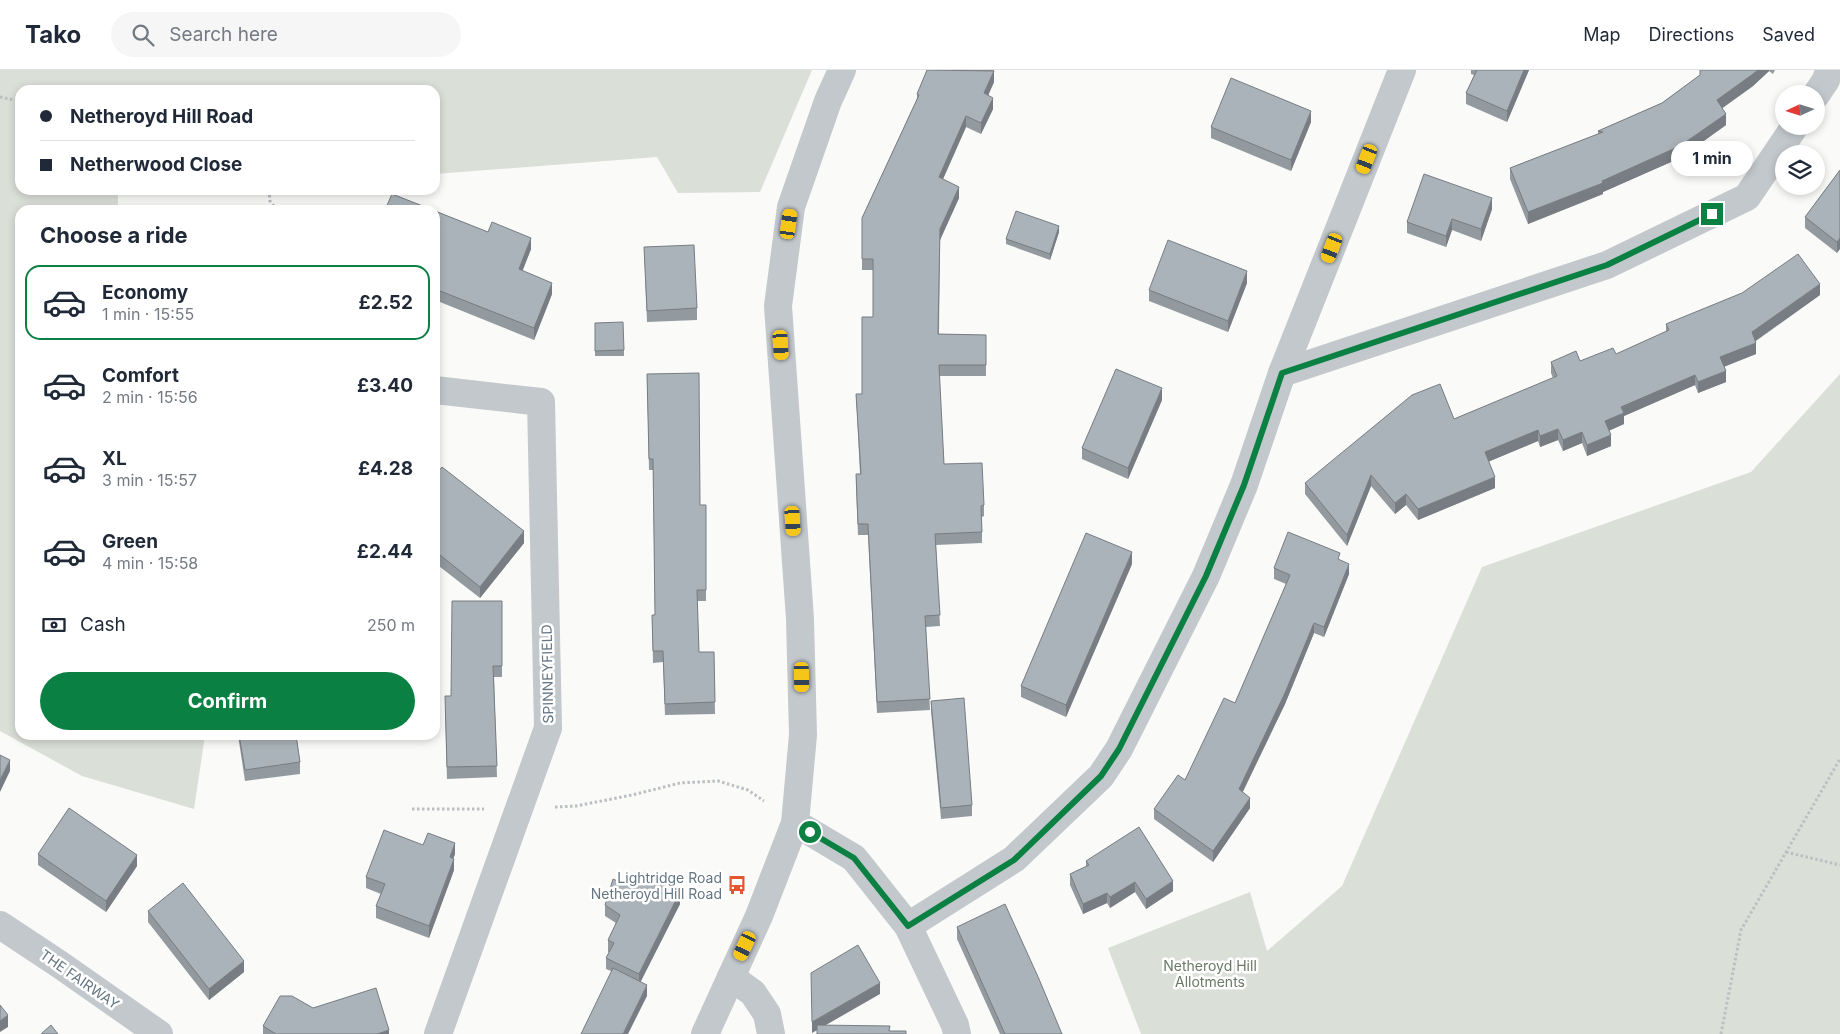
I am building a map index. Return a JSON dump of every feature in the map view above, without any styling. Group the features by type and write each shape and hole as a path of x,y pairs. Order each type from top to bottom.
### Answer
{"street":[{"path":"705,1034 758,916 795,823 803,735 800,619 778,306 791,207 828,101 842,70"},
{"path":"908,926 1014,860 1101,776 1119,749 1206,576 1244,485 1282,373 1402,70"},
{"path":"1823,85 1830,70"},
{"path":"1282,373 1607,265 1747,197 1789,135"},
{"name":"SPINNEYFIELD","path":"438,1034 548,728 542,402 440,391"},
{"path":"795,823 854,858 908,926 957,1034"},
{"name":"THE FAIRWAY","path":"0,925 159,1034"},
{"path":"731,977 753,993 767,1014 771,1034"}],"path":[{"path":"0,96 15,100"},
{"path":"1721,1034 1741,930 1840,759"},
{"path":"412,810 576,806 680,783 718,780 748,790 795,823"},
{"path":"1786,852 1840,865"}],"green space":[{"path":"0,70 812,70 760,192 678,193 657,157 440,174 440,85 15,85 15,195 118,195 118,205 15,205 15,739 0,731"},
{"name":"Netheroyd Hill Allotments","path":"1840,374 1840,1034 1141,1034 1108,948 1250,892 1267,951 1342,886 1482,567 1751,472"},
{"path":"16,740 204,740 194,809 82,776"}],"building":[{"path":"927,70 994,71 984,93 993,98 981,123 966,116 939,177 959,187 940,229 938,334 986,335 986,365 939,365 944,464 982,463 984,505 981,506 982,532 935,534 940,615 925,616 930,699 877,702 868,524 858,524 856,474 861,474 856,394 862,394 862,317 873,317 873,259 862,259 862,218 919,95 917,94"},
{"path":"1477,70 1524,70 1507,111 1466,93"},
{"path":"1700,70 1758,70 1717,100 1726,114 1680,146 1602,181 1603,183 1528,212 1510,168 1603,132 1598,131 1662,103 1700,75"},
{"path":"1231,78 1311,111 1291,160 1211,127"},
{"path":"1840,170 1840,238 1837,242 1805,217 1821,195 1825,195 1825,190"},
{"path":"1424,174 1492,198 1481,229 1452,219 1446,236 1407,222"},
{"path":"392,195 395,195 420,205 387,205"},
{"path":"1016,211 1059,226 1050,254 1006,239"},
{"path":"440,213 488,232 492,222 531,238 519,269 552,283 534,328 440,291"},
{"path":"1168,240 1247,271 1228,321 1149,290"},
{"path":"694,245 697,308 647,311 644,247"},
{"path":"1798,254 1820,284 1752,332 1756,343 1720,357 1726,371 1698,382 1695,375 1621,407 1624,413 1605,421 1611,435 1587,445 1582,432 1563,440 1558,429 1540,436 1538,430 1485,452 1495,477 1418,509 1406,494 1395,503 1371,475 1347,535 1305,483 1412,395 1440,384 1454,419 1557,376 1551,362 1576,351 1580,361 1613,348 1616,354 1669,330 1666,324 1742,293"},
{"path":"623,322 624,350 595,351 595,323"},
{"path":"1116,369 1162,388 1128,468 1082,448"},
{"path":"699,373 700,505 706,505 706,590 697,590 699,652 714,652 715,702 665,704 663,651 653,651 652,615 655,615 653,459 649,459 647,374"},
{"path":"442,467 524,531 480,587 440,555 440,470"},
{"path":"1288,532 1340,553 1338,559 1349,564 1324,627 1314,623 1285,693 1239,789 1250,798 1213,851 1154,809 1178,775 1185,780 1224,698 1235,703 1290,575 1274,568"},
{"path":"1086,533 1132,552 1066,705 1021,686"},
{"path":"452,601 502,601 502,666 493,666 497,766 447,767 445,696 451,696"},
{"path":"964,698 972,805 941,808 931,701"},
{"path":"240,740 297,740 300,762 245,770"},
{"path":"0,755 10,760 0,780"},
{"path":"69,808 137,855 106,901 38,854"},
{"path":"1139,827 1173,881 1146,899 1135,882 1110,897 1107,893 1083,904 1070,874 1089,865 1086,861"},
{"path":"384,830 423,845 428,833 455,843 450,857 454,859 429,926 376,906 385,884 366,877"},
{"path":"643,873 680,892 639,974 606,958 614,943 608,940 620,915 605,905 613,879 635,889"},
{"path":"183,883 244,961 209,989 148,911"},
{"path":"1005,904 1062,1034 1005,1034 957,927"},
{"path":"858,945 880,983 812,1022 811,973"},
{"path":"613,968 647,985 623,1034 581,1034"},
{"path":"376,988 389,1030 377,1034 276,1034 263,1026 280,996 292,996 313,1008"},
{"path":"0,1005 8,1015 0,1021"},
{"path":"51,1025 58,1034 41,1034"},
{"path":"817,1025 890,1026 889,1031 906,1031 906,1034 817,1034"}],"place":[{"name":"Lightridge Road Netheroyd Hill Road","path":"737,885"}],"route":[{"path":"810,832 854,858 908,926 1014,860 1101,776 1119,749 1206,576 1244,485 1282,373 1607,265 1712,214"}]}
